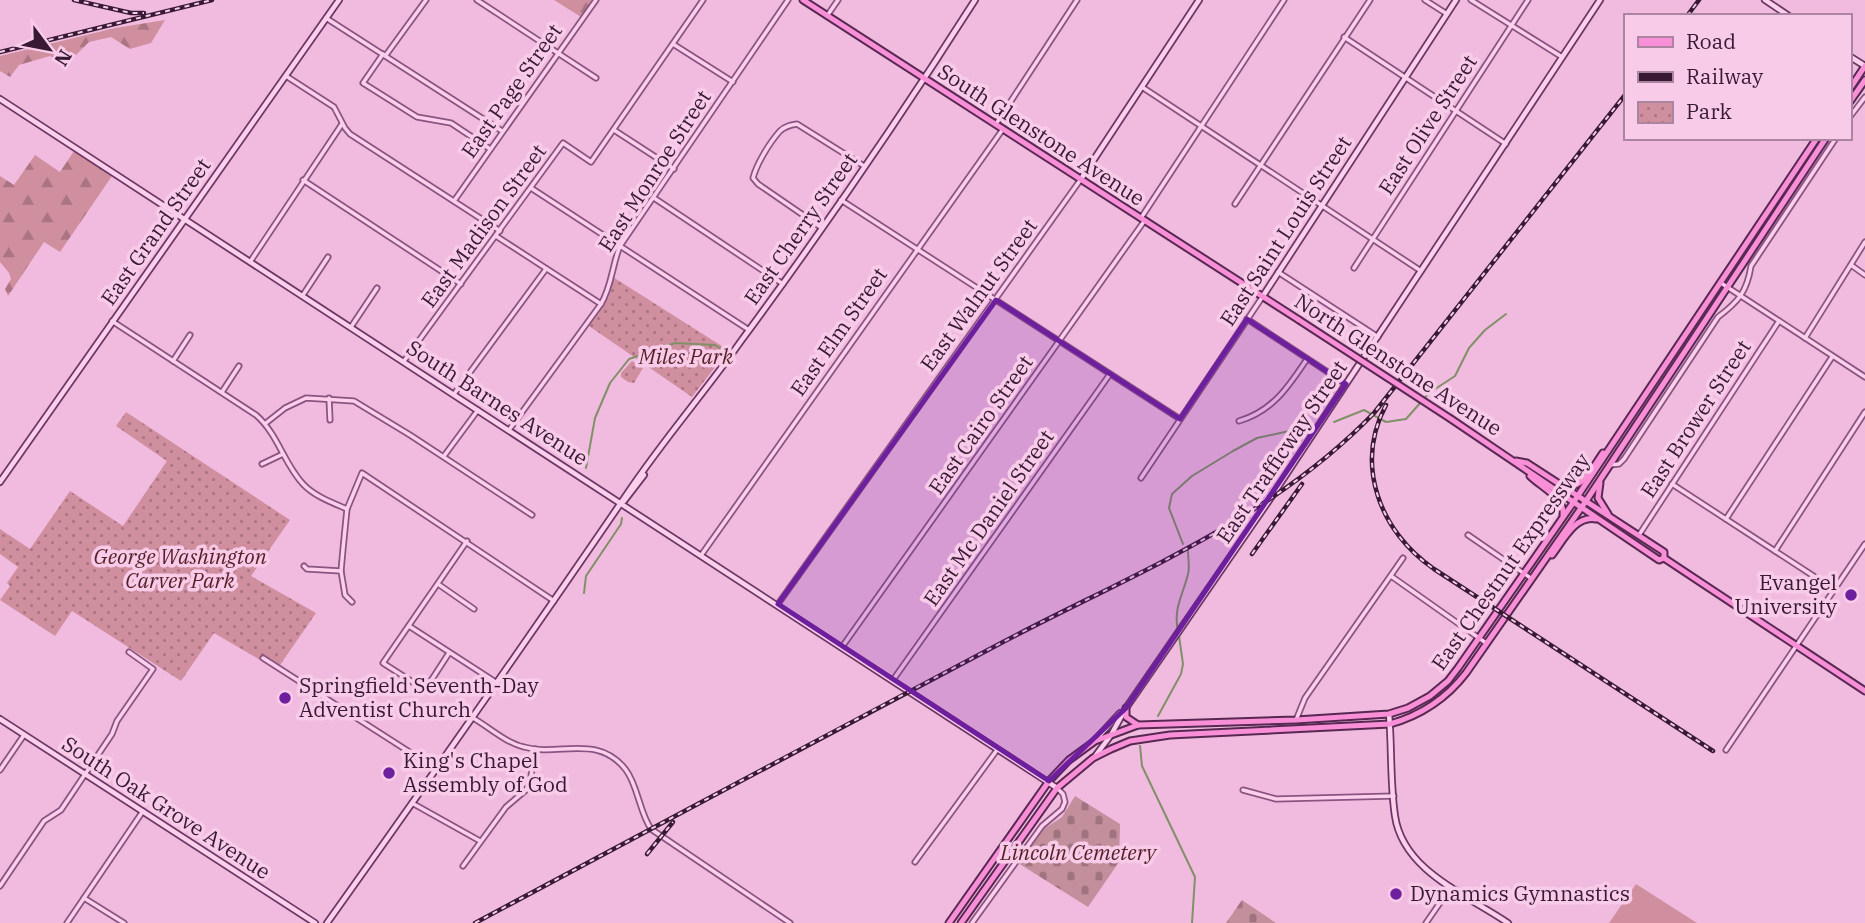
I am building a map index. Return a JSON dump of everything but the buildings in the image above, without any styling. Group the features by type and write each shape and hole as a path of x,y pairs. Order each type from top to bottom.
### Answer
{"main road":[{"name":"South Glenstone Avenue","path":"803,0 1262,296"},
{"path":"1851,87 1865,66"},
{"path":"1851,100 1865,80"},
{"name":"East Chestnut Expressway","path":"949,923 1049,781 1069,760 1095,741 1138,725 1389,714 1419,703 1440,689 1561,521 1816,140"},
{"name":"East Chestnut Expressway","path":"961,923 1057,788 1093,758 1130,741 1156,736 1390,724 1422,712 1443,699 1457,685 1586,500 1825,140"},
{"name":"North Glenstone Avenue","path":"1262,296 1516,461 1524,470 1659,560 1664,558"},
{"path":"1560,484 1572,487 1582,482 1621,426 1631,417"},
{"name":"North Glenstone Avenue","path":"1516,461 1527,463 1586,500 1664,552 1664,558"},
{"path":"1524,470 1562,505 1564,512 1561,521"},
{"path":"1604,473 1597,493 1608,515"},
{"path":"1532,579 1575,525 1588,518 1599,520"},
{"name":"North Glenstone Avenue","path":"1664,558 1865,691"},
{"path":"1126,708 1126,717 1138,725"}],"street":[{"name":"East Grand Street","path":"0,482 339,0"},
{"path":"426,0 363,83 417,117 451,123 490,149"},
{"path":"477,0 596,78"},
{"name":"East Page Street","path":"454,201 596,0"},
{"path":"674,169 614,130 703,0"},
{"name":"East Monroe Street","path":"509,430 601,304 609,290 611,266 620,246 788,0"},
{"path":"827,16 838,0"},
{"name":"East Cherry Street","path":"327,923 621,504 631,495 645,470 783,284 925,79 975,0"},
{"path":"995,124 1077,0"},
{"name":"East Walnut Street","path":"778,604 1081,179 1199,0"},
{"name":"East Cairo Street","path":"842,647 1060,342 1284,0"},
{"path":"1235,204 1370,0"},
{"path":"1425,0 1447,14"},
{"name":"East Saint Louis Street","path":"1141,478 1456,0"},
{"path":"1471,0 1562,57"},
{"name":"East Olive Street","path":"1354,268 1528,0"},
{"name":"East Trafficway Street","path":"1093,758 1111,735 1174,636 1241,542 1600,0"},
{"path":"1765,0 1786,14"},
{"path":"326,18 502,131"},
{"path":"1344,37 1506,144"},
{"path":"673,44 733,82"},
{"path":"286,76 334,107 350,134 500,231"},
{"path":"1142,87 1422,271"},
{"path":"1851,115 1865,97"},
{"name":"South Barnes Avenue","path":"0,99 702,554 1057,788"},
{"path":"250,262 342,124"},
{"path":"822,228 753,178 755,169 781,130 788,125 797,124 864,166"},
{"name":"East Elm Street","path":"702,554 1003,129"},
{"name":"East Madison Street","path":"404,361 563,143 591,162 614,130"},
{"path":"1609,465 1619,464 1624,459 1718,317 1741,296 1748,284 1751,266 1835,140"},
{"path":"303,180 461,284"},
{"path":"531,188 749,330"},
{"path":"654,198 783,284"},
{"path":"841,200 1180,419"},
{"path":"496,236 601,304"},
{"path":"1805,338 1865,242"},
{"path":"303,295 328,257"},
{"path":"1851,265 1865,275"},
{"path":"454,394 546,269"},
{"path":"1278,272 1377,337"},
{"path":"1721,283 1865,377"},
{"path":"351,327 377,288"},
{"path":"1247,319 1346,384"},
{"path":"112,321 222,392 266,424 304,485 347,509"},
{"name":"East Brower Street","path":"1639,535 1779,321"},
{"path":"173,361 190,335"},
{"path":"1726,519 1832,356"},
{"path":"1239,421 1254,416 1280,398 1307,359"},
{"path":"222,392 239,366"},
{"name":"East Mc Daniel Street","path":"893,680 1111,374"},
{"path":"266,424 285,408 306,398 354,401 531,514"},
{"path":"329,398 330,420"},
{"path":"444,457 478,410"},
{"path":"1775,551 1865,412"},
{"path":"262,464 283,454"},
{"path":"352,602 345,594 341,571 347,509 362,473 554,601"},
{"path":"1672,484 1835,590"},
{"path":"1468,535 1532,579"},
{"path":"449,653 425,690 383,663 467,541"},
{"path":"1726,750 1865,544"},
{"path":"1296,720 1305,698 1404,558"},
{"path":"304,566 307,569 341,571"},
{"path":"1391,576 1487,643"},
{"path":"438,584 474,609"},
{"path":"409,626 497,683"},
{"path":"0,886 44,821 61,810 153,669 129,652"},
{"path":"263,658 436,769"},
{"name":"East Trafficway Street","path":"1095,741 1126,708"},
{"path":"1389,714 1395,817 1400,834 1411,853 1425,868 1508,923"},
{"path":"473,717 514,743 535,749 589,748 616,761 626,770 639,807 651,830 790,923"},
{"name":"South Oak Grove Avenue","path":"0,719 315,923"},
{"path":"0,770 24,735"},
{"path":"915,862 998,748"},
{"path":"463,866 506,807 526,790 530,783 535,749"},
{"path":"972,923 1042,825 1062,809 1065,802 1063,794 1057,788"},
{"path":"1243,790 1276,799 1394,796"},
{"path":"412,803 480,841"},
{"path":"67,923 144,811"},
{"path":"1426,923 1451,887"},
{"path":"84,898 124,923"}],"highlighted area":[{"path":"996,300 1180,419 1247,319 1346,384 1126,708 1049,781 778,604"}],"green space":[{"path":"554,0 592,0 581,17"},
{"path":"165,20 151,43 130,49 111,37 89,42 66,65 50,56 19,65 10,77 0,71 0,56 115,28"},
{"path":"74,151 112,176 60,252 44,242 8,296 5,289 11,279 0,262 0,176 14,185 35,155 60,172"},
{"name":"Miles Park","path":"613,277 728,350 692,397 589,326 609,296"},
{"path":"632,361 643,368 634,383 621,377 621,373"},
{"name":"George Washington Carver Park","path":"126,412 290,520 251,576 316,613 280,665 267,664 214,633 181,681 72,611 55,636 0,600 18,567 0,554 0,529 30,549 70,491 123,526 167,461 116,426"},
{"name":"Lincoln Cemetery","path":"1075,796 1120,824 1119,862 1088,907 1018,863 1044,829 1062,817"},
{"path":"1636,884 1697,923 1609,923"},
{"path":"1242,900 1276,923 1226,923"}],"waterway":[{"path":"1334,422 1364,410 1386,422 1406,419 1429,393 1455,376 1469,348 1485,330 1506,314"},
{"path":"586,468 595,418 610,383 629,359 675,343 715,345 723,350"},
{"path":"1183,544 1169,508 1172,494 1192,476 1257,438 1294,430"},
{"path":"584,593 586,576 621,524 622,518"},
{"path":"1178,631 1179,602 1189,571 1188,551"},
{"path":"1158,716 1181,674 1183,664 1179,636"},
{"path":"1140,746 1142,766 1195,877 1192,923"}],"railway":[{"path":"74,0 131,13 144,13"},
{"path":"0,52 212,0"},
{"path":"1688,14 1699,0"},
{"path":"475,923 1003,642 1150,568 1245,515 1290,485 1333,451 1374,413 1624,96"},
{"path":"1386,405 1372,451 1373,474 1387,517 1415,554 1713,751"},
{"path":"1252,554 1302,484"},
{"path":"647,854 673,822"}],"place":[{"name":"Evangel University","path":"1851,595"},
{"name":"Springfield Seventh-Day Adventist Church","path":"285,698"},
{"name":"King's Chapel Assembly of God","path":"389,773"},
{"name":"Dynamics Gymnastics","path":"1396,894"}]}
